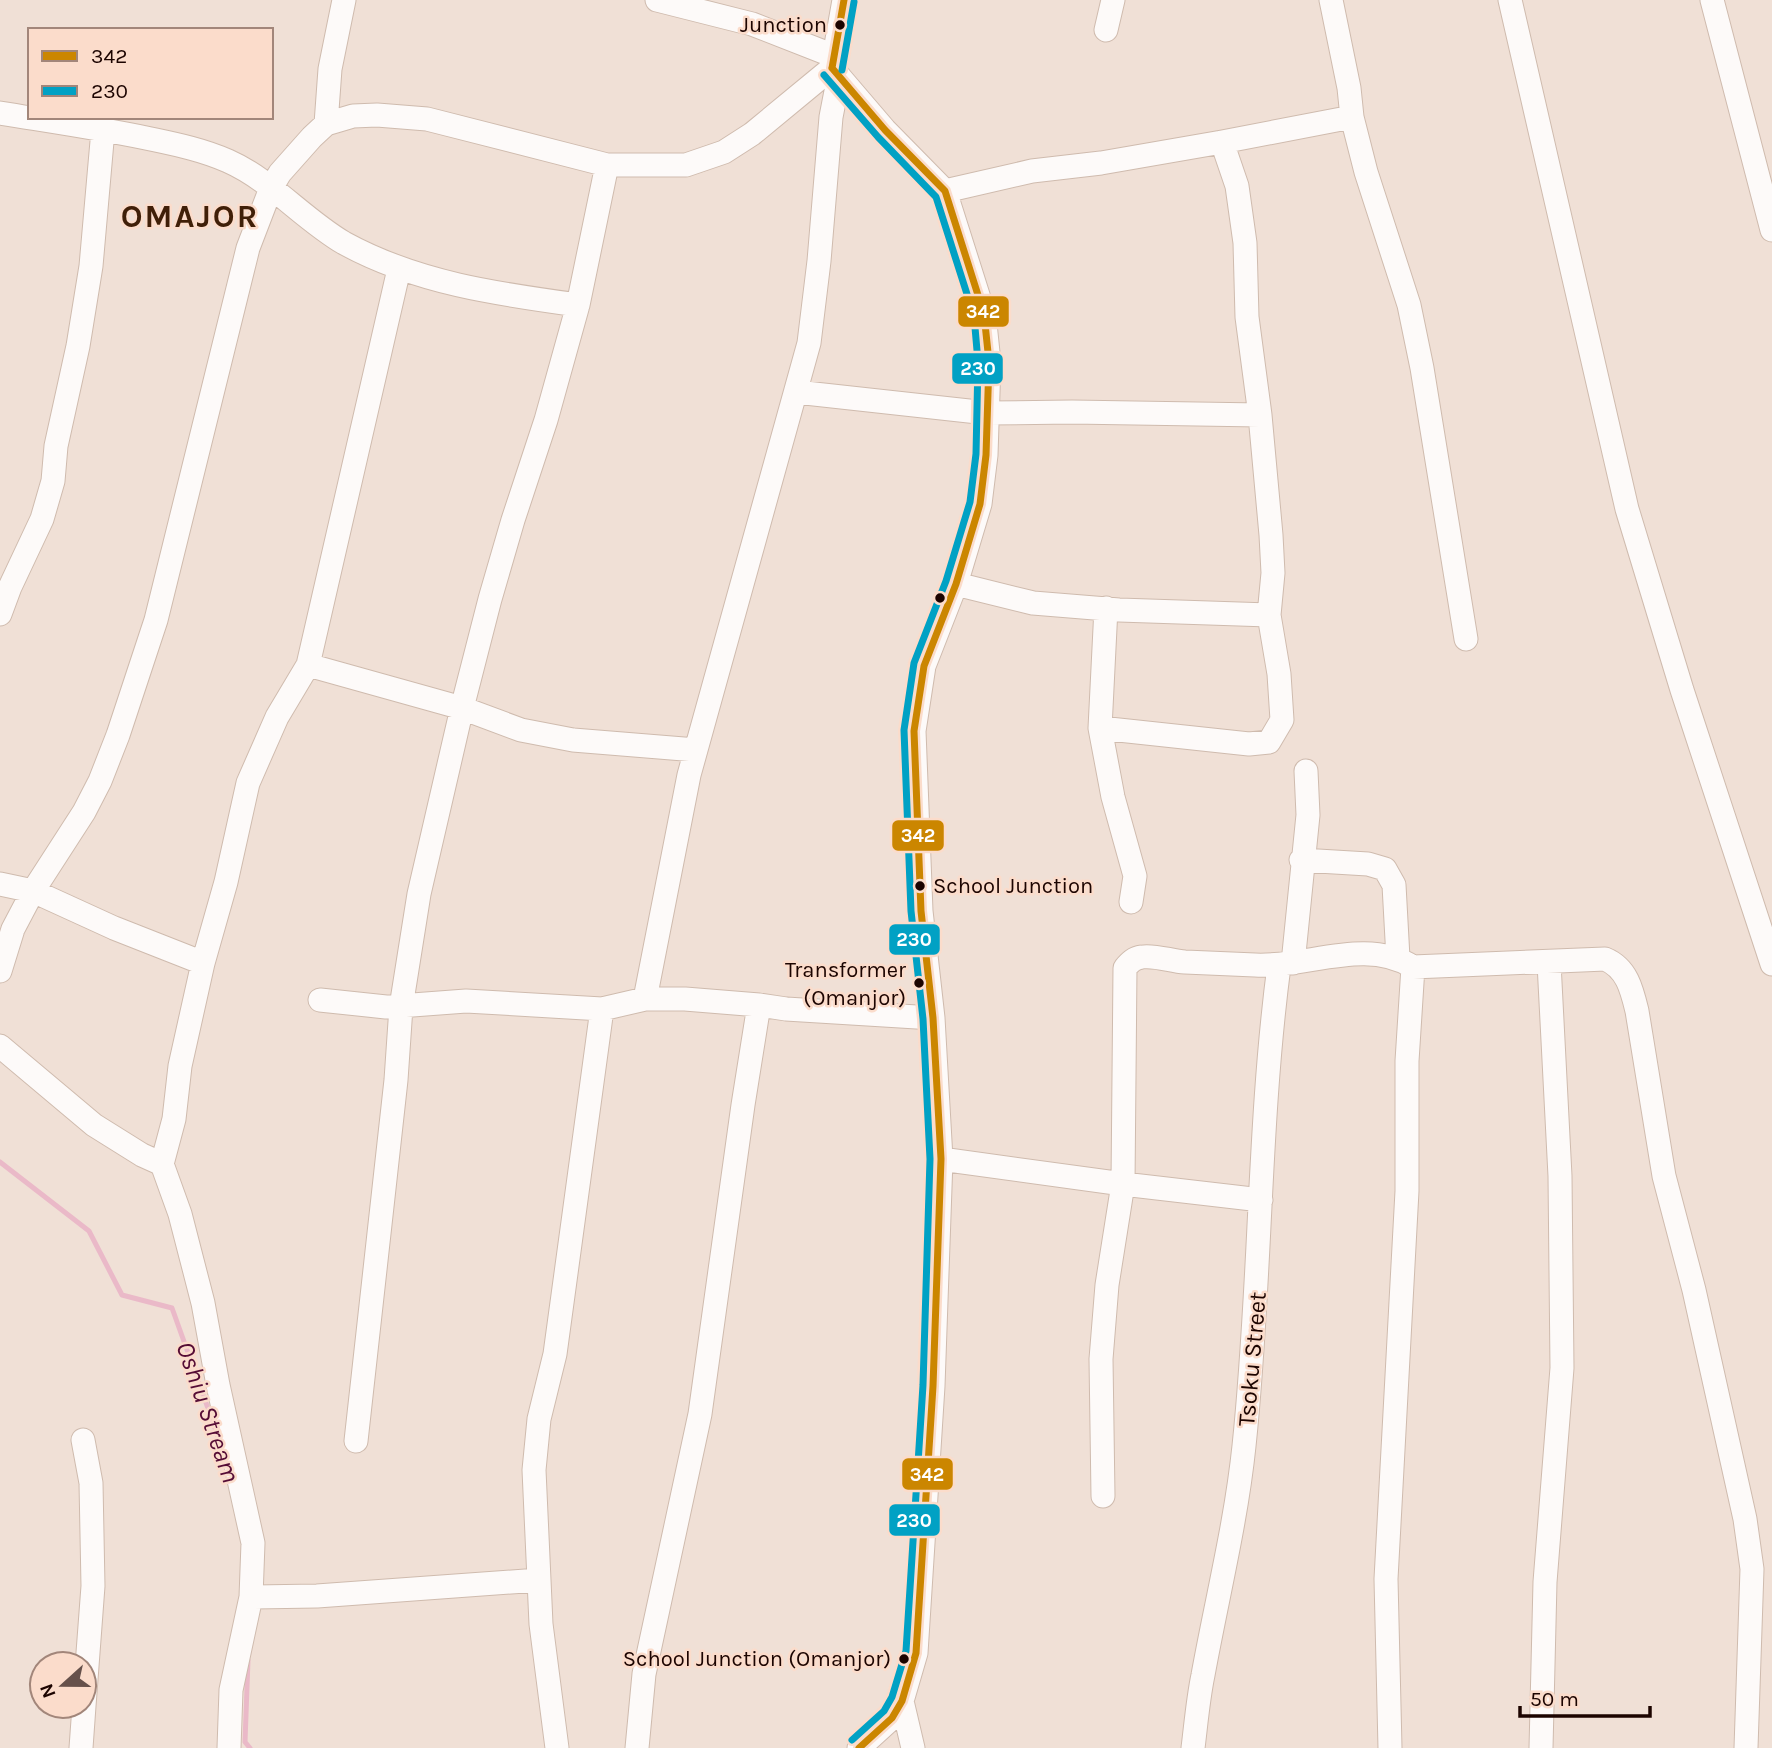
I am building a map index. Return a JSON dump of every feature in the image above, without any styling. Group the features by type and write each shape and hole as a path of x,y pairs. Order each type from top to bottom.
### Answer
{"street":[{"path":"326,124 330,69 344,0"},
{"path":"657,0 752,24 835,66 885,130 945,191 984,314 989,362 986,455 980,504 956,584 924,666 914,731 921,911 933,1018 941,1159 933,1386 916,1653 902,1701 891,1718 859,1748"},
{"path":"645,999 689,775 809,343 819,261 835,66 844,0"},
{"path":"1105,30 1113,0"},
{"path":"1331,0 1349,88 1352,117 1366,172 1409,305 1422,368 1466,639"},
{"path":"1510,0 1627,509 1682,690 1772,964"},
{"path":"1712,0 1772,230"},
{"path":"0,971 13,929 33,891 84,812 100,781 118,735 156,620 248,248 271,188 280,173 326,124 353,116 377,115 427,119 607,166 686,165 724,152 771,120 835,66"},
{"path":"0,113 28,118"},
{"path":"945,191 1032,171 1101,163 1352,117"},
{"path":"36,119 195,148 229,161 271,188 344,242 399,269 484,292 578,305"},
{"path":"0,614 42,519 52,481 55,446 78,345 91,266 103,130"},
{"path":"1100,728 1249,744 1269,742 1282,720 1279,674 1269,615 1273,573 1260,415 1247,317 1245,243 1237,186 1222,142"},
{"path":"356,1441 385,1160 396,1080 401,1007 419,894 462,708 509,533 546,420 578,305 607,166"},
{"path":"229,1748 232,1690 251,1597 253,1543 203,1303 180,1214 162,1164 174,1119 180,1066 203,963 226,882 248,783 277,717 308,665 399,269"},
{"path":"796,392 987,413 1260,415"},
{"path":"956,584 1033,603 1269,615"},
{"path":"1106,608 1100,728 1113,797 1135,876 1131,902"},
{"path":"308,665 462,708 521,730 573,740 696,750"},
{"name":"Tsoku Street","path":"1193,1748 1202,1678 1232,1530 1244,1450 1253,1363 1270,1033 1286,965 1308,815 1306,771"},
{"path":"1301,860 1368,864 1385,869 1394,885 1406,963 1406,1203 1386,1579 1390,1748"},
{"path":"0,884 33,891 114,928 203,963"},
{"path":"1103,1496 1101,1359 1107,1285 1123,1184 1125,968 1131,960 1144,956 1183,962 1286,965 1341,955 1373,954 1406,963 1549,963 1605,959 1615,963 1623,971 1637,1011 1664,1176 1694,1290 1745,1519 1752,1569 1746,1748"},
{"path":"1541,1748 1545,1582 1563,1354 1560,1189 1549,963"},
{"path":"320,999 401,1007 466,1001 602,1009 645,999 759,1004 786,1009 933,1018"},
{"path":"637,1748 644,1674 701,1414 759,1004"},
{"path":"557,1748 541,1624 534,1469 539,1419 555,1354 602,1009"},
{"path":"0,1046 94,1125 142,1155 162,1164"},
{"path":"941,1159 1261,1200"},
{"path":"83,1440 91,1483 93,1586 88,1650"},
{"path":"251,1597 317,1596 539,1580"},
{"path":"902,1701 913,1748"},
{"path":"81,1748 83,1720"}],"waterway":[{"name":"Oshiu Stream","path":"0,1162 89,1231 122,1295 172,1308 220,1442"},
{"name":"Oshiu Stream","path":"248,1660 245,1742 250,1748"}],"transit line":[{"name":"342","path":"832,68 844,0"},
{"name":"230","path":"842,70 854,2"},
{"name":"342","path":"832,68 885,130 945,191 984,314 989,362 986,455 980,504 956,584 924,666 914,731 921,911 933,1018 941,1159 933,1386 916,1653 902,1701 892,1718 859,1748"},
{"name":"230","path":"824,75 878,137 936,197 974,316 978,362 976,454 970,502 946,581 914,663 904,730 911,911 923,1019 930,1159 923,1385 906,1651 892,1697 884,1711 852,1740"}],"place":[{"name":"Junction","path":"840,25"},
{"name":"School Junction","path":"920,886"},
{"name":"Transformer (Omanjor)","path":"919,983"},
{"name":"School Junction (Omanjor)","path":"904,1659"}],"district":[{"name":"OMAJOR","path":"190,216"}]}
